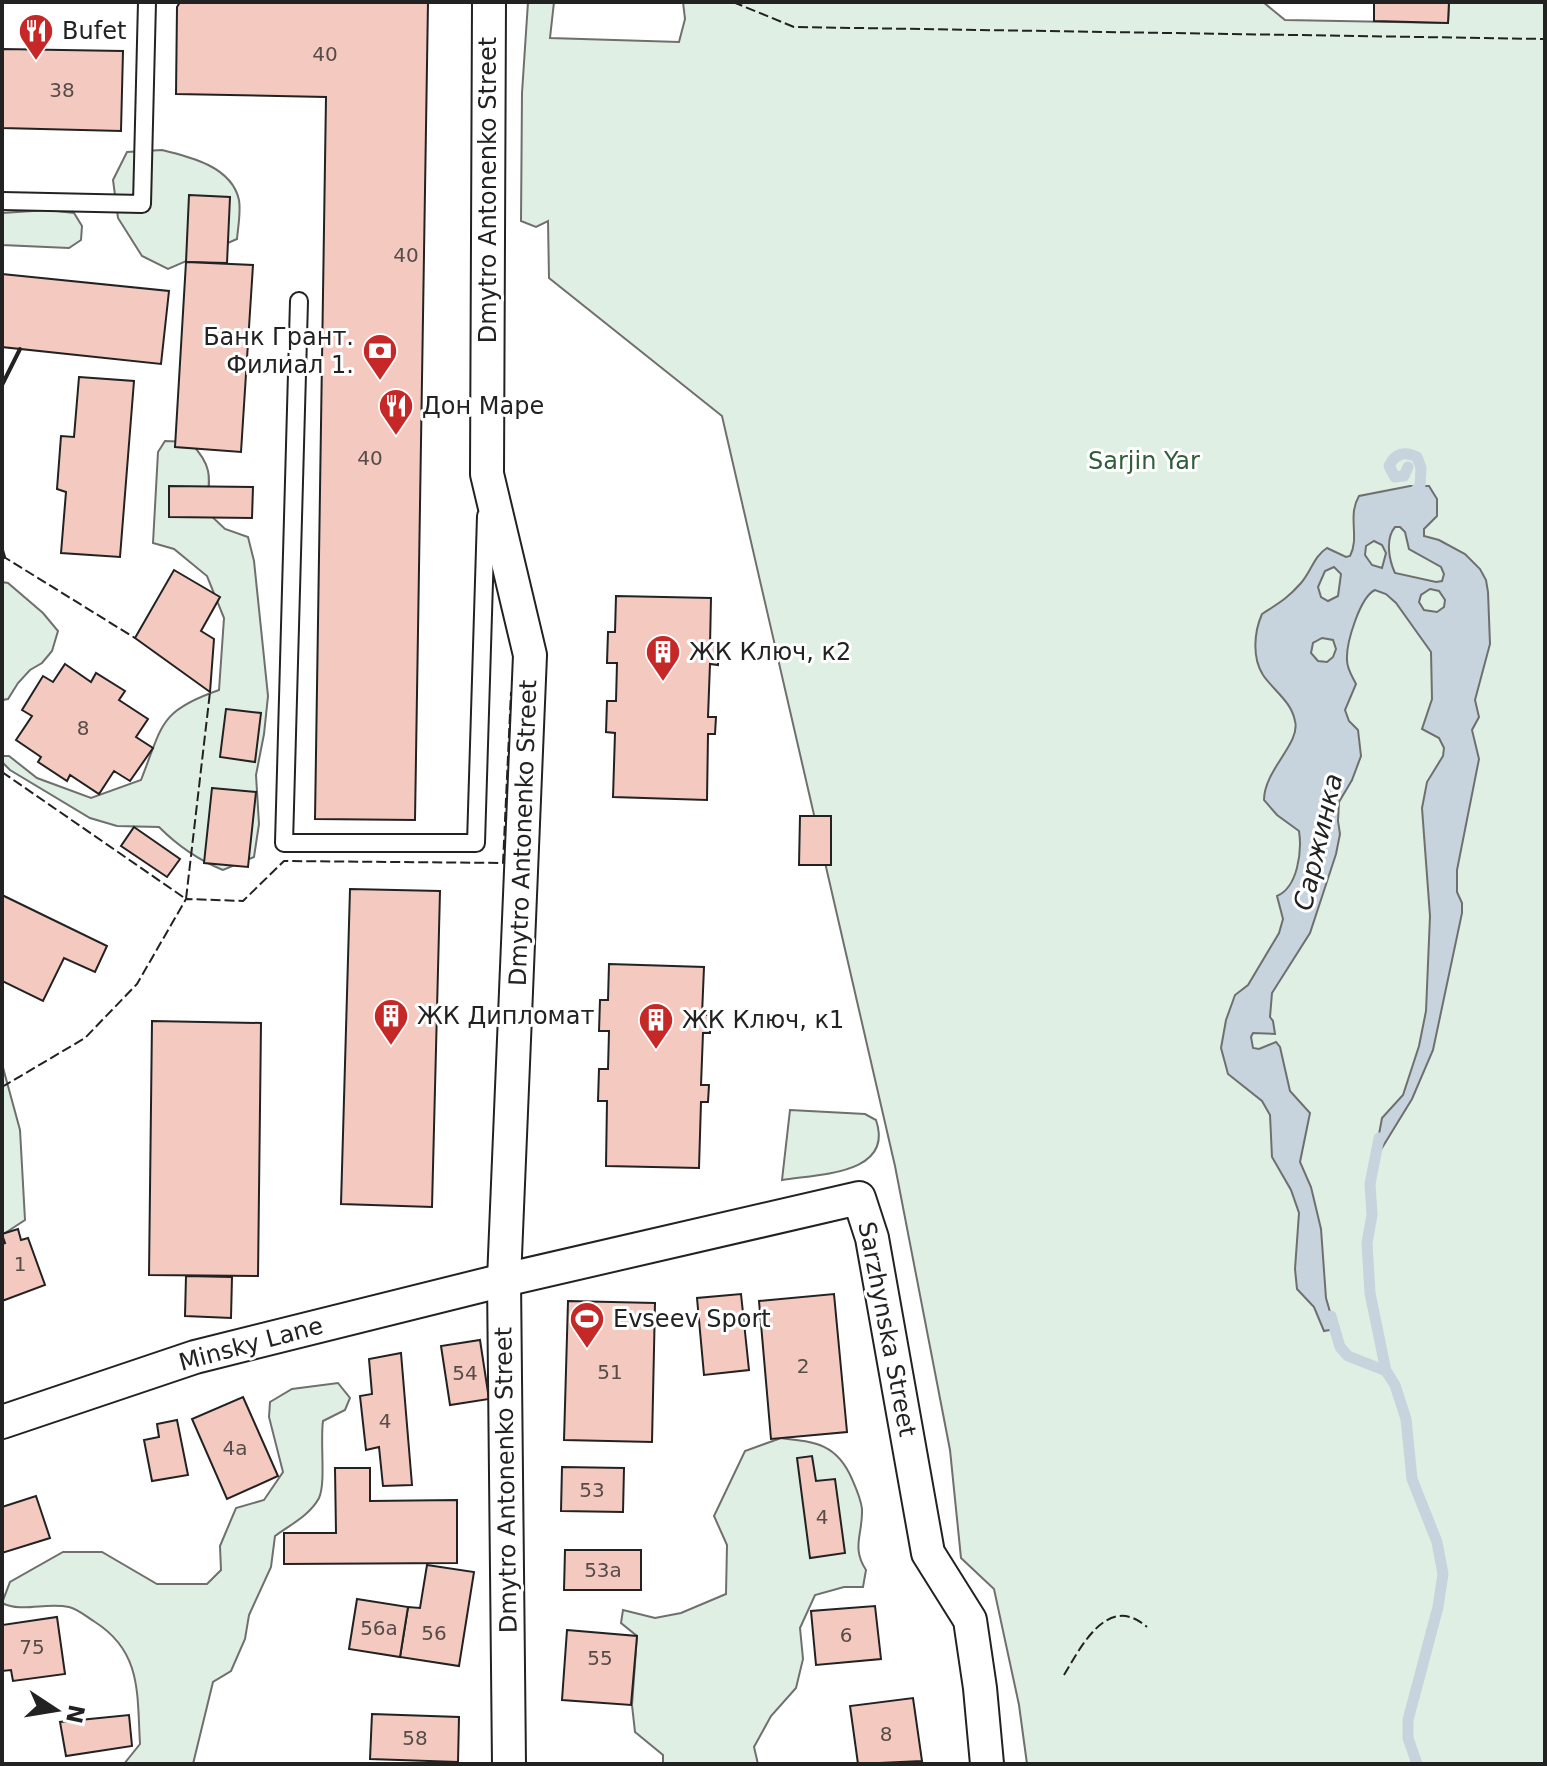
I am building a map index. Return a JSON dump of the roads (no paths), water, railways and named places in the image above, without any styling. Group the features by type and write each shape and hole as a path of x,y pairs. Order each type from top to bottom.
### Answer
{"street":[{"name":"Dmytro Antonenko Street","path":"489,2 487,474 530,655 504,1280 509,1764"},
{"name":"Sarzhynska Street","path":"504,1280 859,1198 872,1238 928,1553 970,1620 987,1764"},
{"name":"Minsky Lane","path":"2,1422 195,1357 504,1280"}],"lane":[{"path":"2,201 142,204 147,2"},
{"path":"299,301 284,843 476,843 487,474"}],"water":[{"path":"1410,486 1429,486 1437,499 1437,516 1424,529 1424,536 1465,554 1480,569 1488,592 1490,644 1475,700 1479,717 1472,730 1479,759 1457,870 1457,892 1462,913 1433,1050 1412,1099 1374,1161 1382,1118 1403,1095 1419,1046 1426,1011 1430,916 1422,808 1427,782 1443,756 1444,748 1439,738 1422,729 1432,699 1431,652 1396,603 1375,590 1359,611 1347,652 1348,666 1356,684 1345,710 1349,721 1358,730 1361,756 1339,802 1340,834 1336,854 1310,933 1272,993 1270,1017 1275,1034 1253,1033 1251,1037 1253,1048 1259,1049 1276,1042 1280,1047 1290,1091 1310,1113 1300,1162 1311,1187 1321,1229 1326,1298 1335,1329 1324,1331 1314,1307 1297,1289 1295,1269 1299,1213 1291,1190 1272,1157 1270,1115 1262,1101 1228,1074 1221,1048 1235,995 1248,985 1279,933 1283,919 1277,896 1294,877 1300,848 1299,831 1277,815 1264,800 1270,778 1293,738 1295,721 1282,696 1259,668 1255,645 1257,629 1262,614 1296,588 1323,551 1327,548 1350,556 1354,541 1354,511 1359,496","holes":["1395,527 1400,527 1405,532 1409,549 1441,567 1444,574 1442,581 1395,573 1389,550","1374,541 1382,545 1386,553 1382,568 1372,565 1365,555 1366,546","1334,567 1341,574 1338,596 1328,601 1321,597 1318,587 1325,571","1430,589 1439,591 1445,600 1444,607 1437,612 1424,610 1419,602 1421,595","1322,638 1333,640 1336,649 1327,662 1318,661 1311,653 1313,643"]}],"waterway":[{"name":"Саржинка","path":"1408,467 1404,476 1395,477 1389,466 1401,454 1417,457 1421,468 1420,486 1410,496"},
{"name":"Саржинка","path":"1379,1138 1370,1184 1372,1215 1367,1243 1370,1293 1386,1371"},
{"name":"Саржинка","path":"1331,1316 1340,1347 1348,1356 1386,1371 1395,1385 1406,1419 1412,1479 1437,1542 1443,1574 1438,1607 1408,1720 1408,1738 1417,1764"}],"place":[{"name":"Bufet","path":"36,62"},
{"name":"Банк Грант. Филиал 1.","path":"380,382"},
{"name":"Дон Маре","path":"396,437"},
{"name":"ЖК Ключ, к2","path":"663,683"},
{"name":"ЖК Дипломат","path":"391,1047"},
{"name":"ЖК Ключ, к1","path":"656,1051"},
{"name":"Evseev Sport","path":"587,1350"}],"park label":[{"name":"Sarjin Yar","path":"1144,461"}]}
